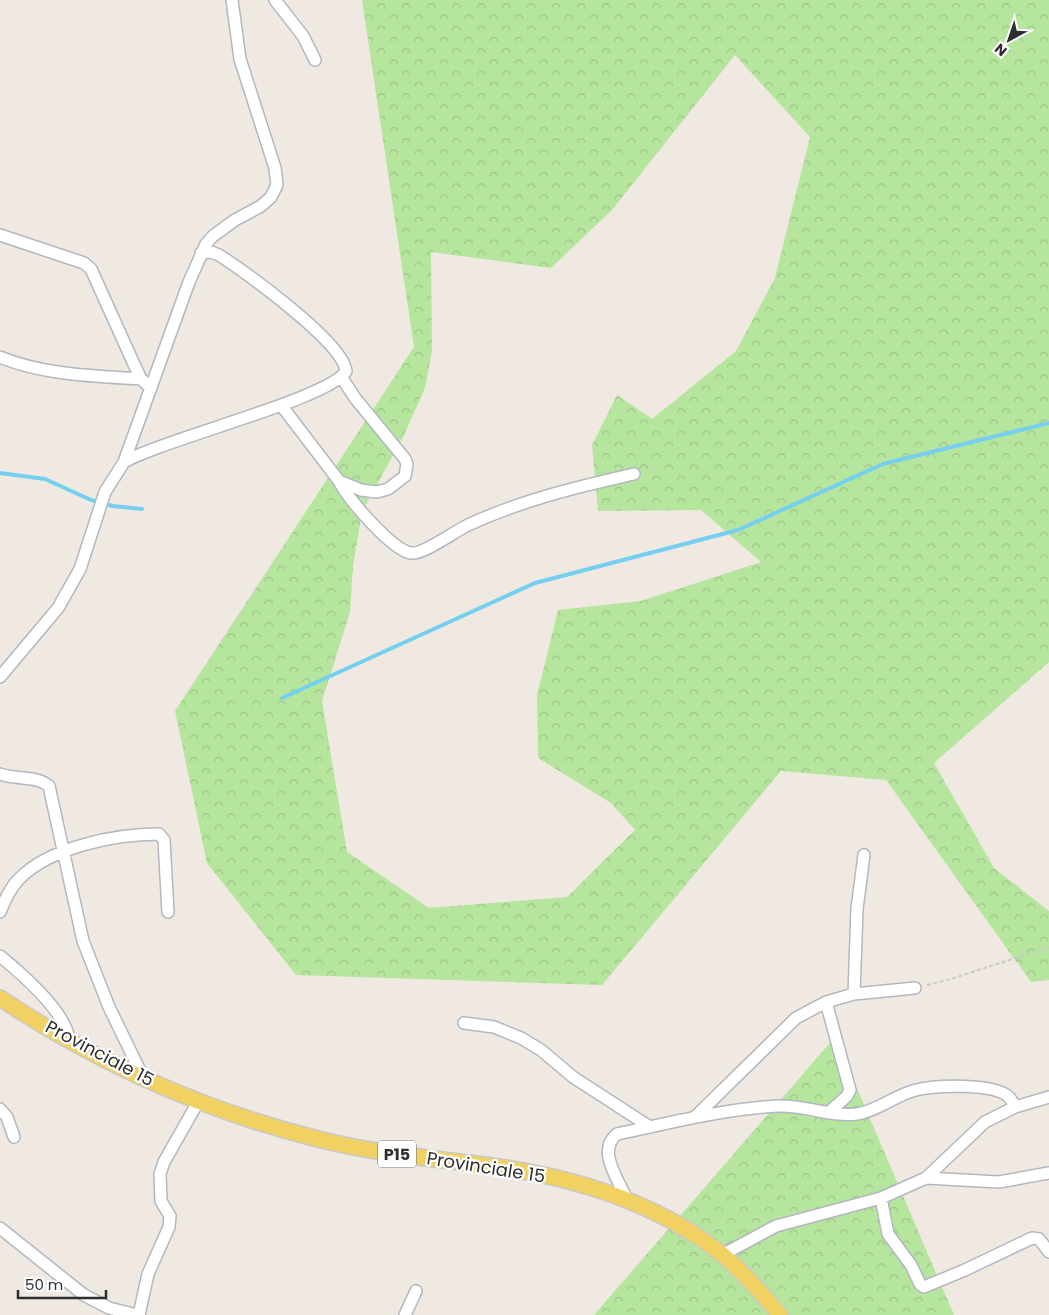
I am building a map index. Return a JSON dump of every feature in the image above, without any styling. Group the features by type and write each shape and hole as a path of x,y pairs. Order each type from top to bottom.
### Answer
{"main road":[{"name":"Provinciale 15","path":"0,998 69,1039 143,1077 198,1102 319,1140 366,1149 524,1172 558,1179 627,1200 663,1218 722,1255 750,1280 780,1315"}],"street":[{"path":"0,677 66,596 88,548 106,492 124,462 202,253 213,236 261,206 271,197 277,185 276,168 240,59 232,0"},
{"path":"275,0 303,36 315,60"},
{"path":"0,235 84,263 91,269 141,379 151,388"},
{"path":"124,462 150,449 281,405 342,378 346,371 344,362 320,335 264,286 220,254 202,253"},
{"path":"0,357 27,366 69,373 141,379"},
{"path":"339,481 361,490 378,492 388,489 405,476 407,464 342,378"},
{"path":"281,405 339,481 345,493 385,536 403,550 411,553 420,552 476,521 525,501 559,491 634,474"},
{"path":"0,774 42,781 49,786 83,941 109,1007 143,1077"},
{"path":"0,912 7,895 19,878 63,852 109,839 159,834 164,840 168,912"},
{"path":"854,994 857,909 864,855"},
{"path":"0,956 56,1012 68,1032 69,1039"},
{"path":"695,1117 796,1018 826,1002 854,994 915,988"},
{"path":"826,1002 850,1090 847,1096 828,1113"},
{"path":"464,1023 494,1027 521,1038 541,1050 573,1077 650,1127"},
{"path":"627,1200 610,1161 607,1149 610,1140 617,1134 722,1111 778,1106 796,1106 828,1113 858,1114 918,1089 944,1087 976,1087 999,1092 1008,1096 1015,1107"},
{"path":"722,1255 776,1226 881,1198 926,1178 985,1122 1015,1107 1049,1098"},
{"path":"0,1228 84,1295 109,1308 138,1315 148,1274 169,1227 170,1216 161,1201 160,1174 164,1162 198,1102"},
{"path":"0,1109 7,1117 14,1137"},
{"path":"926,1178 999,1182 1049,1172"},
{"path":"881,1198 888,1234 911,1265 920,1284 924,1287 1032,1238 1039,1239 1049,1252"},
{"path":"405,1315 416,1291"}],"path":[{"path":"915,988 954,978 1049,947"}],"green space":[{"path":"362,0 1049,0 1049,662 934,763 994,868 1049,911 1049,980 1031,982 886,780 781,771 602,985 296,975 207,863 175,711 414,347","holes":["735,55 810,137 775,278 736,351 652,419 617,395 592,445 598,511 701,510 761,562 641,601 558,610 537,695 538,758 611,803 635,830 567,897 429,908 347,852 322,701 350,612 353,566 362,512 404,435 425,388 432,351 431,252 551,268 612,210"]},
{"path":"835,1037 954,1315 594,1315"}],"waterway":[{"path":"282,698 535,583 738,530 883,464 1049,423"},
{"path":"0,473 45,479 91,500 113,506 142,509"}]}
